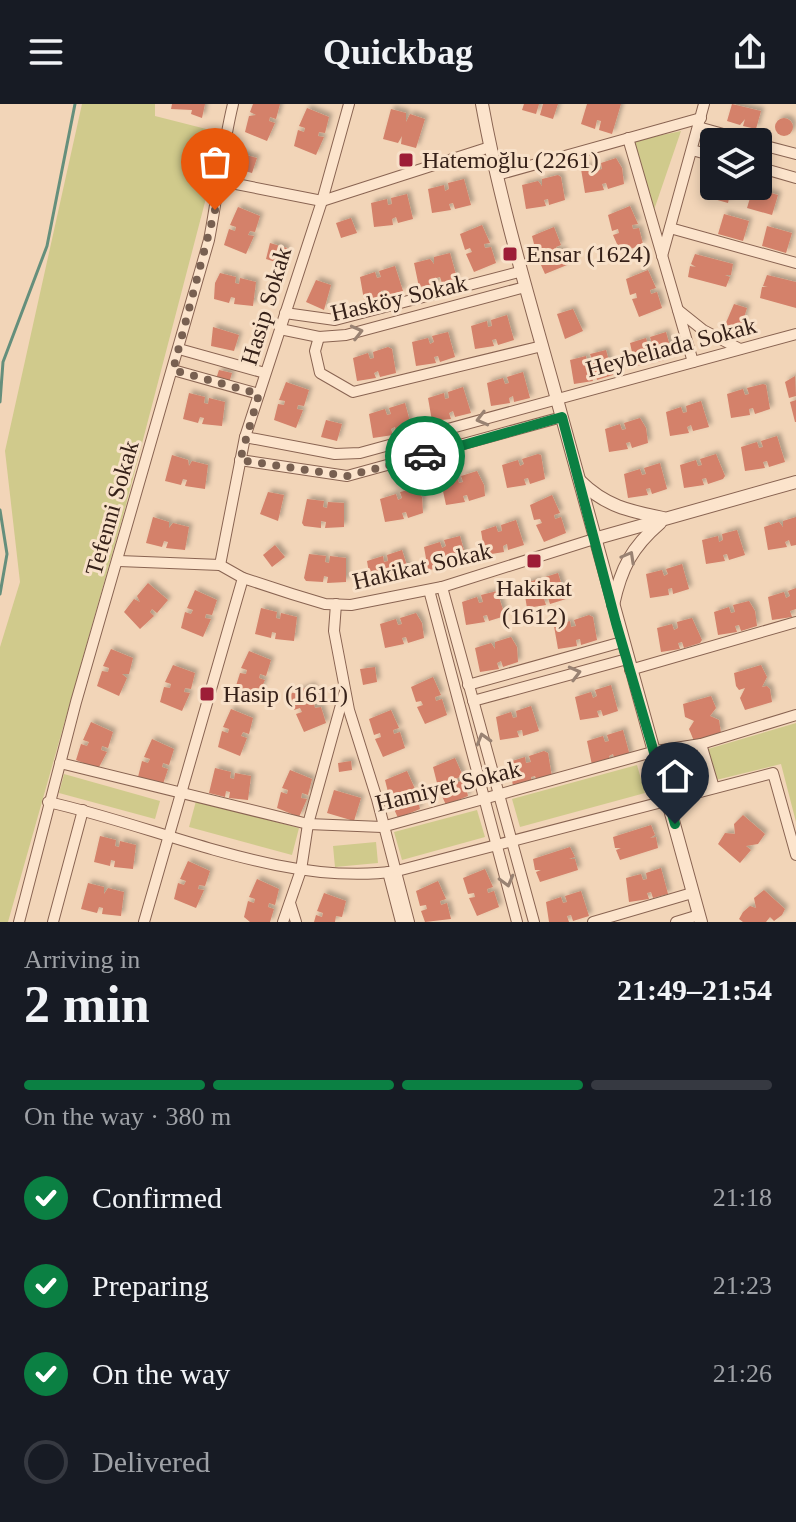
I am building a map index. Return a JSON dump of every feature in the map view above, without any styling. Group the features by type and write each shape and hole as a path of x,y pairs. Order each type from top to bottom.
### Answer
{"street":[{"name":"Tefenni Sokak","path":"19,922 48,802 209,240 221,181 221,156 233,104"},
{"name":"Hasip Sokak","path":"220,565 245,437 322,201 349,104"},
{"path":"482,104 519,272 580,481 612,609 656,751 700,919 676,922"},
{"path":"662,256 704,104"},
{"path":"497,175 628,138 699,122 715,128"},
{"path":"628,138 693,362"},
{"path":"221,181 322,201 490,147"},
{"path":"772,148 796,154"},
{"path":"692,150 700,152"},
{"path":"772,171 796,178"},
{"path":"670,228 796,263"},
{"path":"285,313 335,320 519,272"},
{"name":"Hasköy Sokak","path":"280,329 319,337 346,335 525,287"},
{"path":"677,309 703,330 740,349"},
{"name":"Heybeliada Sokak","path":"245,437 335,454 360,453 796,334"},
{"path":"319,337 315,351 320,373 353,392 542,346"},
{"path":"179,349 265,373"},
{"path":"173,370 259,394"},
{"path":"240,460 347,476 562,417"},
{"path":"580,481 606,503 624,511 666,519"},
{"path":"594,539 796,482"},
{"path":"612,609 624,563 637,543 666,519"},
{"name":"Hakikat Sokak","path":"119,561 220,565 243,578 336,604 442,587 594,539"},
{"path":"144,922 243,578"},
{"path":"442,587 534,922"},
{"path":"429,590 517,922"},
{"path":"336,604 334,631 345,692 409,922"},
{"path":"473,701 796,622"},
{"path":"468,685 622,642"},
{"path":"283,922 301,870 308,824 345,692"},
{"name":"Hamiyet Sokak","path":"60,763 308,824 382,827 656,751 701,744 796,715"},
{"path":"701,744 714,788"},
{"path":"48,802 301,870 353,875 393,872 773,773 796,855"},
{"path":"53,922 83,810"},
{"path":"393,872 401,922"},
{"path":"593,922 692,893"},
{"path":"290,903 296,922"}],"shaded area":[{"path":"82,104 155,104 155,116 218,132 211,179 126,505 8,922 0,922 0,647 20,582 5,451"},
{"path":"681,131 654,210 634,141"},
{"path":"796,723 796,822 781,764 716,780 708,749"},
{"path":"637,765 645,793 520,827 512,799"},
{"path":"64,774 160,801 155,819 59,793"},
{"path":"196,801 299,828 292,855 189,827"},
{"path":"477,810 485,837 402,860 394,832"},
{"path":"376,842 378,863 335,867 333,846"}],"building":[{"path":"172,104 205,104 202,118 191,114 192,110 171,109"},
{"path":"253,104 280,104 276,119 270,117 269,121 275,123 267,141 245,132 249,116 256,115 250,112"},
{"path":"524,104 539,104 536,114 522,110"},
{"path":"543,104 558,104 553,119 540,115"},
{"path":"587,104 621,104 612,134 599,130 601,121 597,120 595,129 581,124"},
{"path":"732,104 761,111 756,128 743,126 745,119 740,125 727,121"},
{"path":"307,108 329,117 325,133 319,132 318,136 324,137 316,155 294,146 298,130 304,132 305,128 299,126"},
{"path":"391,109 406,113 406,122 410,114 425,119 416,148 401,144 402,136 398,143 383,139"},
{"path":"780,118 788,118 793,127 791,134 780,136 775,131 775,123"},
{"path":"239,153 257,158 252,173 234,168"},
{"path":"616,158 622,168 624,184 608,189 606,183 602,184 604,190 585,193 581,169 596,164 598,170 602,169 601,163"},
{"path":"558,175 565,200 549,205 548,199 544,200 546,206 526,209 522,185 538,181 542,186 542,179"},
{"path":"464,179 471,205 455,209 453,203 449,204 451,210 432,213 428,189 444,185 445,191 449,189 448,183"},
{"path":"772,193 778,195 772,215 747,208 749,200 772,200"},
{"path":"407,194 413,219 398,223 396,217 392,219 393,225 374,227 371,203 387,199 388,205 392,204 391,198"},
{"path":"630,206 638,224 632,225 633,229 639,228 643,244 621,253 613,235 619,233 618,229 612,231 608,215"},
{"path":"238,207 260,216 255,232 250,231 248,235 254,236 246,254 224,245 229,229 235,231 236,227 230,225"},
{"path":"724,214 749,221 743,241 718,234"},
{"path":"351,218 357,233 341,238 336,223"},
{"path":"482,225 490,243 484,244 485,248 491,247 496,263 474,272 466,254 472,252 470,248 465,250 460,234"},
{"path":"767,226 792,233 786,253 762,246"},
{"path":"554,227 561,245 556,247 557,251 563,249 567,265 545,274 537,256 543,255 542,250 536,252 532,236"},
{"path":"270,243 287,248 282,264 266,259"},
{"path":"450,253 457,278 442,283 440,277 436,278 438,284 419,287 414,263 430,259 434,264 434,257"},
{"path":"695,254 733,264 731,275 725,275 730,277 726,287 688,277 690,266 696,267 691,264"},
{"path":"395,266 403,291 387,296 385,290 381,291 383,297 364,300 360,277 375,272 377,278 381,277 379,271"},
{"path":"648,270 656,288 650,290 651,294 657,292 662,308 639,317 632,299 637,298 636,293 630,295 626,279"},
{"path":"220,273 236,277 235,283 239,284 240,278 256,282 253,306 234,304 235,298 231,297 229,303 214,299 215,283"},
{"path":"767,275 796,282 796,308 760,298 762,287 768,287 763,286"},
{"path":"316,280 331,285 324,310 306,302"},
{"path":"734,304 747,308 738,329 725,325"},
{"path":"573,309 583,331 565,339 557,314"},
{"path":"507,315 514,340 498,345 496,339 492,340 494,346 475,349 471,326 487,321 488,327 492,326 491,320"},
{"path":"213,327 239,335 234,351 211,346"},
{"path":"448,332 455,357 440,362 438,356 434,357 436,363 416,366 412,342 428,338 430,344 434,342 432,336"},
{"path":"666,332 673,357 658,362 656,356 652,357 654,363 635,366 630,343 646,338 648,344 652,343 650,337"},
{"path":"388,347 392,349 396,373 380,377 378,371 374,373 376,378 357,381 353,358 368,353 370,359 374,358 373,352"},
{"path":"606,350 613,375 597,380 595,374 591,375 593,381 574,384 570,360 586,356 587,362 592,360 590,354"},
{"path":"219,370 232,373 229,383 216,379"},
{"path":"523,372 530,398 514,402 513,396 509,398 510,403 491,406 487,383 503,378 505,384 509,383 507,377"},
{"path":"795,376 796,396 789,398 785,382"},
{"path":"286,382 309,390 304,406 298,405 297,409 303,410 296,428 274,420 278,404 284,405 285,401 279,400"},
{"path":"766,385 770,409 755,414 753,408 749,409 750,415 731,418 727,394 743,389 745,395 749,394 747,388"},
{"path":"463,387 471,413 455,417 453,411 449,413 451,419 432,421 428,398 444,393 445,399 449,398 448,392"},
{"path":"189,393 205,397 204,403 208,404 209,398 225,402 222,426 202,424 204,418 200,417 198,423 183,419"},
{"path":"796,400 796,422 795,422 790,402"},
{"path":"701,401 709,427 693,431 691,425 687,427 689,433 670,436 666,412 681,407 683,413 687,412 686,406"},
{"path":"405,403 412,429 396,433 395,427 391,429 393,435 373,438 369,414 385,409 387,415 391,414 389,408"},
{"path":"640,418 646,428 648,443 632,448 630,442 626,443 628,449 609,452 605,429 620,424 622,430 626,429 624,423"},
{"path":"326,420 342,424 337,441 321,437"},
{"path":"777,436 785,462 769,467 767,461 763,462 765,468 745,471 741,447 757,442 759,448 763,447 761,441"},
{"path":"716,454 725,476 723,479 708,484 706,478 702,479 704,485 684,488 680,465 696,460 698,466 702,465 700,459"},
{"path":"172,455 188,460 189,466 192,461 208,465 205,489 185,486 187,480 183,479 181,485 165,481"},
{"path":"541,455 545,479 530,484 528,478 524,479 526,485 507,488 502,465 518,460 520,466 524,464 522,459"},
{"path":"660,463 667,489 652,494 650,488 646,489 648,495 628,498 624,474 640,469 642,475 646,474 644,468"},
{"path":"477,471 484,485 485,496 469,501 467,495 463,496 465,502 446,505 441,482 457,477 459,483 463,482 461,476"},
{"path":"416,488 422,497 423,513 408,518 406,512 402,513 404,519 385,522 380,499 396,494 398,500 402,498 400,492"},
{"path":"268,492 284,495 278,521 260,514"},
{"path":"552,495 560,513 554,515 555,519 561,517 566,533 544,542 536,525 542,523 540,519 534,520 530,505"},
{"path":"307,499 324,501 323,507 327,508 328,502 344,503 344,527 325,528 326,522 321,521 321,528 304,526"},
{"path":"153,517 169,522 169,528 173,523 189,527 185,550 166,548 168,542 164,541 162,547 146,543"},
{"path":"796,517 796,545 791,546 789,540 785,542 787,547 768,550 764,527 779,522 783,527 783,521"},
{"path":"516,520 524,545 508,550 507,544 503,546 504,552 485,555 481,531 496,526 498,532 502,531 501,525"},
{"path":"737,530 745,555 729,560 727,554 723,555 725,561 706,564 702,540 718,536 719,542 723,540 722,534"},
{"path":"460,536 467,561 452,566 450,560 446,561 448,567 428,570 424,547 440,542 442,548 446,546 444,540"},
{"path":"275,545 285,557 272,567 263,555"},
{"path":"402,550 410,575 394,580 393,574 389,575 390,581 371,585 367,561 383,556 384,562 388,561 387,555"},
{"path":"309,554 326,556 325,562 329,563 330,556 346,558 346,582 327,583 328,577 324,576 323,582 306,581"},
{"path":"682,564 689,589 673,594 672,588 668,589 669,595 650,598 646,574 662,570 664,576 668,574 666,569"},
{"path":"558,573 566,599 550,604 548,598 544,599 546,605 527,608 523,584 538,579 540,585 544,584 542,578"},
{"path":"148,583 168,600 157,613 152,609 150,612 154,616 140,629 124,612 134,599 140,602 137,596"},
{"path":"796,588 796,609 790,611 792,617 772,620 768,597 784,592 786,598 790,596 788,591"},
{"path":"195,590 217,600 212,615 206,614 205,618 211,619 203,637 181,628 185,612 191,614 193,610 187,608"},
{"path":"497,591 505,616 489,621 487,615 483,616 485,622 466,625 462,602 477,597 479,603 483,602 481,595"},
{"path":"749,601 755,611 757,626 741,631 739,625 735,626 737,632 718,635 714,612 729,607 731,613 735,612 733,605"},
{"path":"261,608 277,612 276,618 280,619 281,613 297,617 294,641 275,639 276,633 272,632 271,638 255,634"},
{"path":"416,613 422,623 424,638 408,643 406,637 402,638 404,644 385,648 380,624 396,619 398,625 402,624 400,618"},
{"path":"589,615 593,617 597,640 581,645 580,639 576,640 577,646 558,649 554,626 570,621 571,627 576,626 574,620"},
{"path":"692,618 702,640 700,643 684,648 682,642 678,643 680,649 661,652 657,628 672,624 674,630 678,628 677,622"},
{"path":"511,637 517,647 518,662 503,667 501,661 497,663 499,669 480,672 475,648 491,643 495,649 495,642"},
{"path":"111,649 133,658 129,674 122,674 127,678 119,696 97,686 102,671 108,672 109,668 103,666"},
{"path":"249,651 271,660 266,676 260,674 259,678 265,680 257,697 235,689 240,673 246,674 247,670 241,668"},
{"path":"173,665 195,673 191,689 185,688 184,692 190,693 182,711 160,702 164,687 170,688 171,684 165,682"},
{"path":"761,665 767,677 762,687 770,689 772,702 745,710 740,698 745,688 739,690 736,686 734,673"},
{"path":"375,667 377,682 363,685 360,669"},
{"path":"433,677 441,695 435,697 436,701 442,699 447,715 425,724 417,707 423,705 421,701 416,702 411,687"},
{"path":"312,685 320,703 314,704 315,708 321,707 326,723 304,732 296,714 302,712 300,708 294,710 290,694"},
{"path":"611,685 618,711 603,716 601,710 597,711 599,717 580,720 575,697 591,692 593,698 597,696 595,690"},
{"path":"711,696 716,708 710,716 719,720 721,733 694,741 689,729 694,721 685,717 683,704"},
{"path":"531,706 539,731 523,736 522,730 517,731 519,737 500,740 496,717 511,712 513,718 517,717 516,711"},
{"path":"231,709 253,718 249,734 243,732 241,736 247,738 240,756 218,747 222,731 228,733 229,729 223,727"},
{"path":"391,710 399,728 393,730 394,734 400,732 405,748 383,757 375,739 381,737 380,733 374,735 369,719"},
{"path":"91,722 113,732 108,748 102,746 101,750 107,752 98,769 76,760 81,744 87,746 89,742 83,740"},
{"path":"623,730 630,756 615,761 613,754 609,756 611,762 592,765 587,741 603,736 605,742 609,741 607,735"},
{"path":"152,739 174,749 169,765 163,763 162,767 168,769 163,784 138,777 142,761 148,763 150,759 144,757"},
{"path":"544,751 548,753 552,777 537,782 535,776 531,777 532,783 513,786 509,762 525,757 526,763 531,762 529,756"},
{"path":"455,758 463,776 457,778 458,782 464,780 468,796 446,805 438,787 445,785 443,781 437,783 433,767"},
{"path":"351,761 352,770 339,772 338,763"},
{"path":"215,768 231,772 230,778 234,779 235,773 251,776 248,800 229,798 230,792 226,791 225,797 209,793"},
{"path":"290,770 312,779 308,795 302,793 301,798 307,799 299,817 277,808 281,792 287,794 288,790 282,788"},
{"path":"407,771 415,789 409,790 410,794 416,793 420,809 398,818 390,800 396,798 395,794 389,796 385,780"},
{"path":"334,790 361,798 354,821 327,813"},
{"path":"743,815 765,834 758,844 746,846 751,850 740,863 718,844 725,833 735,834 734,824"},
{"path":"651,825 655,835 650,838 656,837 658,848 620,860 616,850 621,848 615,848 613,837"},
{"path":"100,836 116,840 115,846 119,847 120,841 136,845 133,869 114,867 115,861 111,860 110,866 94,862"},
{"path":"570,847 575,857 569,859 575,859 578,870 540,882 536,872 541,870 535,870 533,859"},
{"path":"188,861 210,871 205,886 199,885 198,889 204,890 196,908 174,899 178,883 184,885 186,881 180,879"},
{"path":"661,868 668,894 653,898 651,892 647,893 649,899 629,902 626,878 641,874 643,880 647,879 646,873"},
{"path":"485,869 493,887 487,889 488,893 494,891 499,907 477,916 469,898 475,897 474,893 468,894 463,878"},
{"path":"257,879 279,889 275,905 269,903 268,907 274,909 270,922 250,922 244,917 248,901 254,903 255,899 249,897"},
{"path":"438,881 446,899 440,901 441,905 447,903 451,919 425,922 421,911 427,909 426,905 420,906 416,891"},
{"path":"88,883 104,887 104,894 108,888 124,892 121,916 102,914 103,908 99,907 97,913 81,909"},
{"path":"764,890 785,909 782,915 774,921 770,917 766,922 743,922 739,919 750,906 756,908 754,898"},
{"path":"581,891 589,916 573,921 571,915 567,916 569,922 549,922 546,902 561,897 563,903 567,902 565,896"},
{"path":"324,893 346,901 342,917 336,916 335,922 314,922 316,915 322,917 323,913 317,911"}],"waterway":[{"path":"0,402 3,362 47,246 75,104"},
{"path":"0,510 7,554 0,594"}],"way so far":[{"path":"215,210 173,370 259,394 240,460 347,476 425,456"}],"place":[{"name":"Hatemoğlu (2261)","path":"406,160"},
{"name":"Ensar (1624)","path":"510,254"},
{"name":"Hakikat (1612)","path":"534,561"},
{"name":"Hasip (1611)","path":"207,694"}],"route":[{"path":"425,456 562,417 616,623 675,824"}]}
